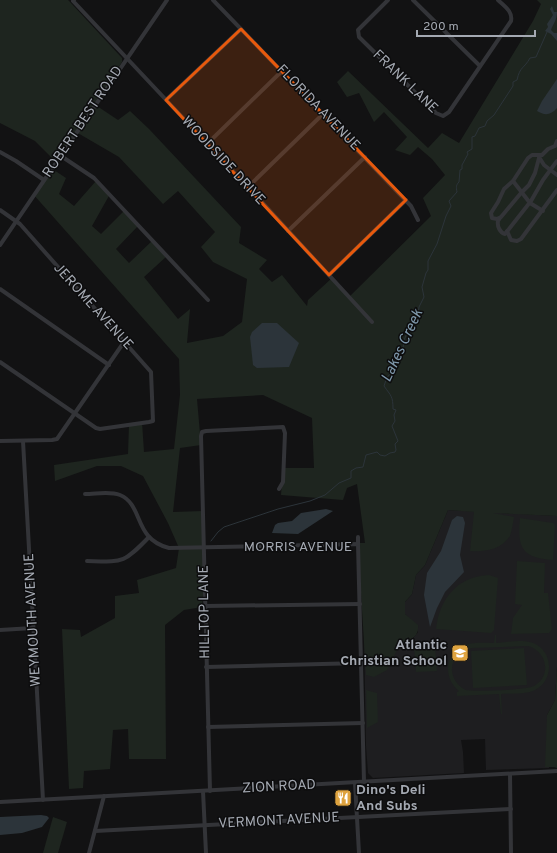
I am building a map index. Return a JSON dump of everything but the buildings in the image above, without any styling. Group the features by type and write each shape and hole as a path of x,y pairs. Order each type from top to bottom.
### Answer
{"street":[{"name":"WOODSIDE DRIVE","path":"73,0 372,322"},
{"name":"ROBERT BEST ROAD","path":"0,245 167,0"},
{"name":"FLORIDA AVENUE","path":"213,0 412,206 418,220"},
{"name":"FRANK LANE","path":"388,0 358,30 358,37 438,115 443,116 447,114 480,65"},
{"path":"413,0 480,65 511,21 512,16 510,12 498,0"},
{"path":"166,100 241,29"},
{"path":"207,144 282,71"},
{"path":"248,187 323,114"},
{"path":"556,142 557,151"},
{"path":"501,217 497,219 492,218 491,212 504,189 513,181 529,156 542,155 548,149 555,146 556,142"},
{"path":"0,152 44,180"},
{"path":"61,156 94,178 208,300"},
{"path":"539,156 550,170 557,175"},
{"path":"539,156 531,182 498,221 498,226 505,234 530,203 557,161"},
{"path":"288,231 365,157"},
{"path":"513,181 530,203 543,210"},
{"path":"507,231 511,240 519,241 557,190"},
{"path":"329,275 406,200"},
{"name":"JEROME AVENUE","path":"0,210 20,224 151,373 152,420 149,422 99,429 75,414"},
{"path":"0,289 109,365"},
{"path":"0,441 56,439 75,414 124,342"},
{"path":"0,362 75,414"},
{"name":"HILLTOP LANE","path":"210,791 201,433 206,431 283,427 285,433 283,482 279,489"},
{"name":"WEYMOUTH AVENUE","path":"23,441 43,800"},
{"path":"85,494 114,494 125,498 132,505 143,529 149,537 124,560 116,562 86,561"},
{"name":"MORRIS AVENUE","path":"149,537 160,545 169,548 358,544 364,782"},
{"path":"358,537 358,544"},
{"path":"206,606 360,604"},
{"path":"0,630 33,628"},
{"path":"206,667 361,663"},
{"path":"208,727 363,723"},
{"name":"ZION ROAD","path":"0,802 557,771"},
{"path":"510,774 511,853"},
{"path":"356,783 359,853"},
{"path":"202,791 206,853"},
{"path":"89,853 104,796"},
{"name":"VERMONT AVENUE","path":"95,831 511,809"}],"highlighted area":[{"path":"241,29 406,200 329,275 166,100"}],"shaded area":[{"path":"0,0 68,0 122,58 122,62 94,104 118,120 130,111 149,129 241,227 239,243 267,260 259,269 272,282 282,275 307,306 308,300 332,278 350,296 431,216 423,198 445,175 432,159 418,147 410,155 395,150 407,137 384,112 374,122 359,93 347,97 337,82 348,71 428,148 442,133 459,143 533,21 541,4 537,0 557,0 557,516 493,513 514,517 510,536 502,544 492,549 470,551 474,512 448,510 425,565 416,575 412,594 405,602 405,614 418,625 417,634 399,646 387,670 374,677 366,675 358,544 365,543 357,484 347,488 343,500 281,495 283,468 314,468 312,418 263,395 197,399 201,445 180,448 173,512 203,511 204,585 202,607 184,610 165,625 166,759 129,759 128,729 113,730 110,769 84,771 83,788 69,789 62,629 80,630 81,637 115,618 115,596 139,593 137,580 176,568 179,548 168,523 143,476 121,466 97,466 55,481 54,465 128,454 129,424 142,422 144,452 174,449 180,395 179,359 33,194 51,168 66,178 59,194 74,206 96,181 110,194 92,226 101,234 125,210 138,226 116,249 129,263 153,240 167,256 144,277 178,319 190,309 187,343 223,336 242,322 247,279 213,262 201,247 215,232 178,191 163,204 119,157 76,132 56,162 35,141 0,123"},
{"path":"552,6 554,12 557,12 557,15 551,30 554,33 557,33 557,41 551,34 545,31 548,27 547,24 553,15 550,9"},
{"path":"557,79 557,108 548,114 543,114 537,111 542,101"},
{"path":"262,323 277,323 299,343 289,367 257,368 253,365 250,337 252,332"},
{"path":"326,509 333,511 298,534 272,533 275,525 278,523 292,521 301,513"},
{"name":"Atlantic Christian School","path":"448,510 557,516 557,667 555,700 547,715 549,768 486,770 485,739 461,740 464,773 373,778 368,773 366,746 364,638 412,639 418,632 405,614 405,602 412,594 416,575 425,565"},
{"path":"457,516 463,517 465,523 460,555 464,572 445,592 430,627 424,595 427,573 441,551 452,520"},
{"path":"520,518 553,523 555,525 553,560 534,557 524,550 520,537"},
{"path":"517,561 545,563 544,593 548,593 552,629 549,633 511,634 513,618 522,605 515,604"},
{"path":"489,575 498,578 494,630 491,633 436,629 441,608 452,591 468,580 478,576"},
{"path":"496,635 496,643 519,641 533,643 545,652 549,666 546,680 535,690 531,692 501,694 502,714 499,694 457,696 457,692 459,691 450,680 448,673 450,659 458,648 472,643 494,643","holes":["528,646 534,649 543,658 545,664 543,676 540,682 534,686 522,689 479,691 466,690 457,683 452,671 453,663 457,656 468,649"]},
{"path":"414,647 435,647 437,671 416,672"},
{"path":"524,648 527,685 473,688 471,651"},
{"path":"557,667 557,768 545,767 547,715 555,700"},
{"path":"366,690 377,693 378,722 367,728"},
{"path":"41,815 49,818 42,827 22,833 0,835 0,817"},
{"path":"53,817 67,822 58,853 43,853"}],"waterway":[{"name":"Lakes Creek","path":"211,541 224,527 325,495 339,483 351,478 351,471 356,468 363,467 366,455 377,452 380,455 385,456 395,452 395,444 398,441 392,426 395,421 394,415 396,410 393,409 393,401 384,386 387,377 394,371 392,365 403,348 404,340 409,329 413,328 415,317 418,315 419,307 424,297 422,287 428,270 428,261 437,244 446,216 451,206 449,201 457,192 456,186 459,182 460,170 462,169 462,165 468,154 467,152 472,149 472,137 475,136 479,128 485,126 487,121 494,115 513,86 513,82 517,80 518,75 530,58 536,57 547,32"}],"place":[{"name":"Atlantic Christian School","path":"460,653"},
{"name":"Dino's Deli And Subs","path":"343,798"}]}
